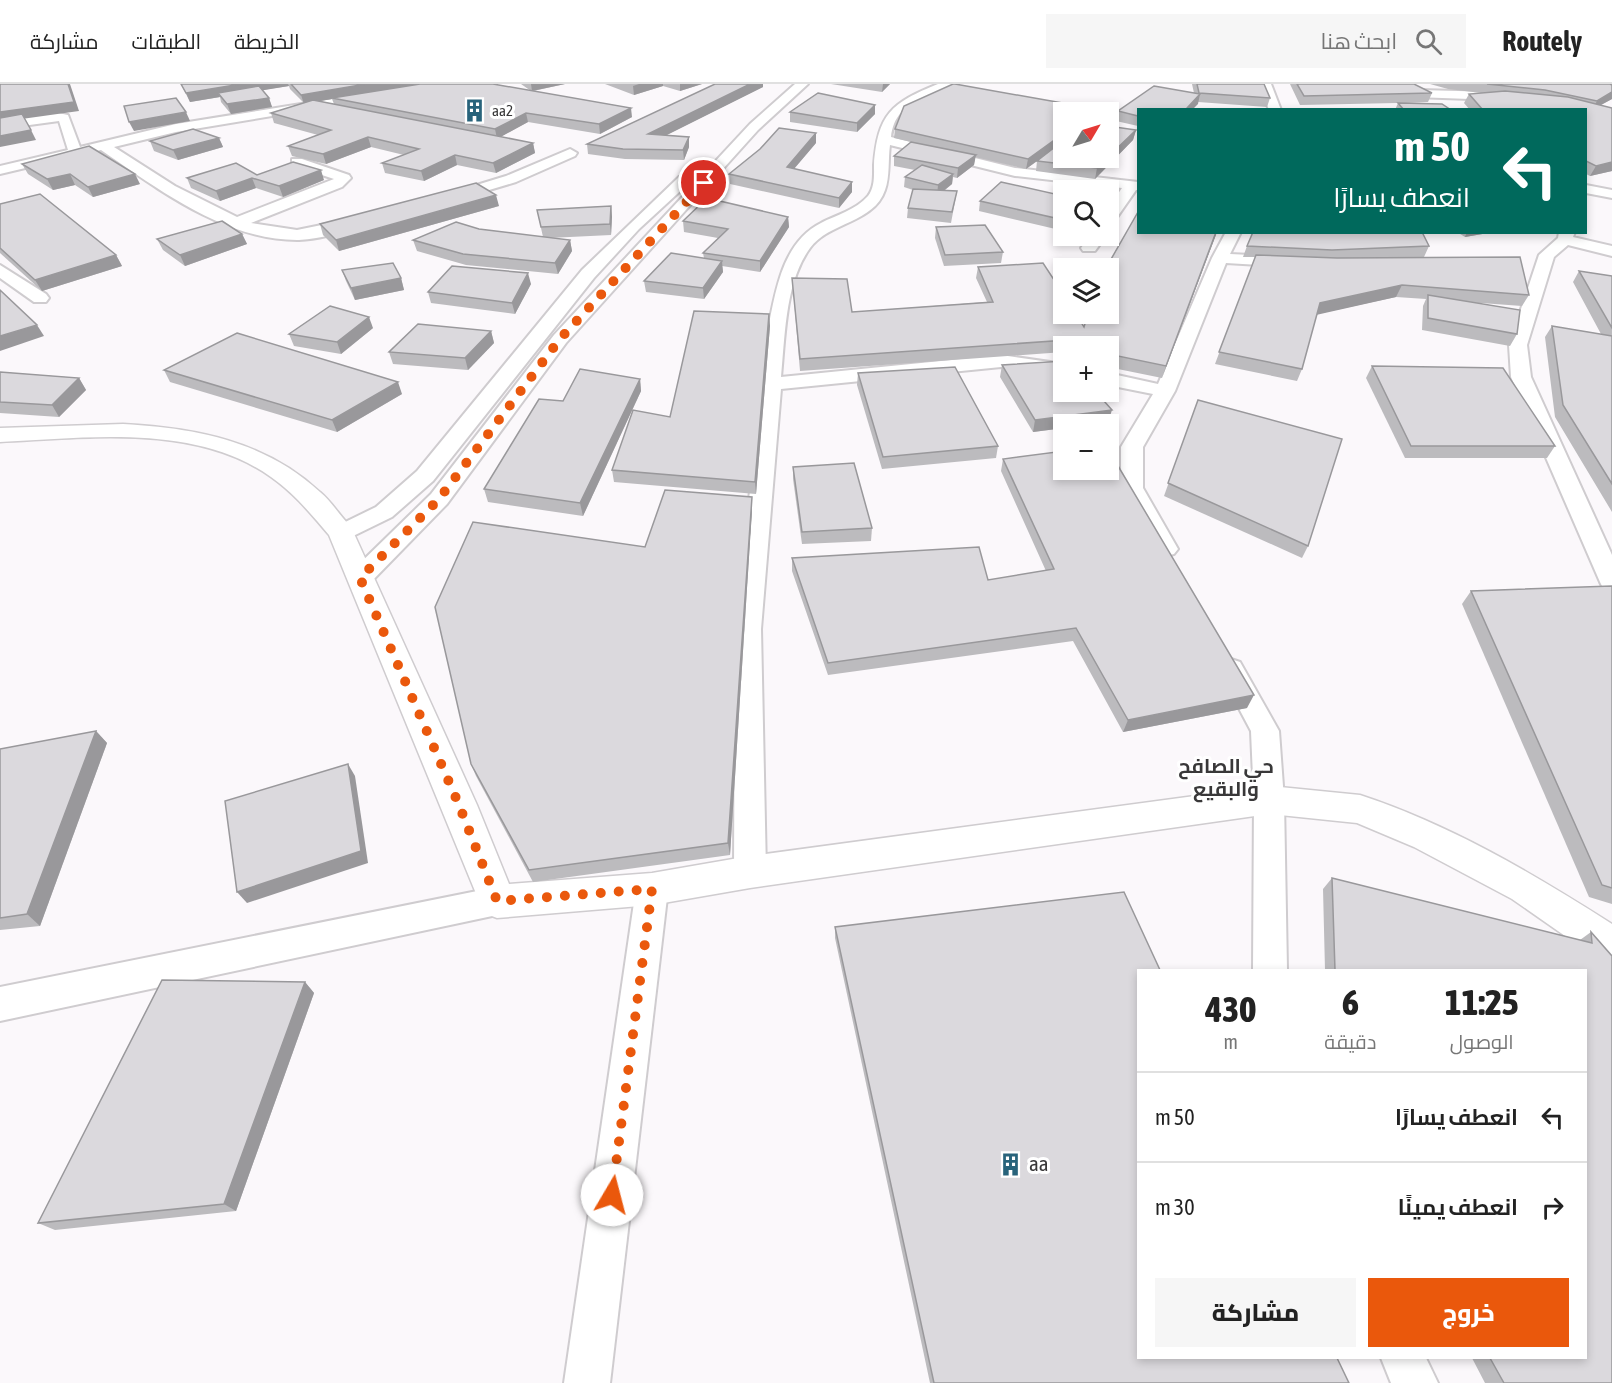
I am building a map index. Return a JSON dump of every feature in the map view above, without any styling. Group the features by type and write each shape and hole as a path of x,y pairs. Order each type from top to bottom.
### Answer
{"street":[{"path":"0,170 176,128 447,84"},
{"path":"1265,84 1274,108"},
{"path":"750,872 748,629 778,325 786,287 801,247 820,229 853,215 874,197 880,183 885,113 950,86"},
{"path":"341,533 384,512 425,476 606,255 718,149 747,112 793,87"},
{"path":"360,578 439,499 560,339 793,87"},
{"path":"1441,108 1414,92 1490,95 1571,108"},
{"path":"311,106 357,114"},
{"path":"1587,111 1601,113"},
{"path":"0,125 53,117 64,118 75,152"},
{"path":"883,140 1015,172 1135,186"},
{"path":"102,145 187,200 263,230 295,235 329,231 372,219"},
{"path":"437,201 511,179 575,151 543,150"},
{"path":"239,222 337,184 344,178 297,162"},
{"path":"1119,206 1135,186"},
{"path":"1587,189 1612,194"},
{"path":"1174,565 1132,488 1132,447 1166,391 1233,234"},
{"path":"1612,251 1566,236 1541,255 1518,345 1521,377 1612,582"},
{"path":"1221,258 1308,263"},
{"path":"0,270 40,298"},
{"path":"773,384 1001,361 1053,368"},
{"path":"1119,381 1166,391"},
{"path":"0,435 134,430 209,443 248,454 283,475 311,497 341,533 459,805 497,901"},
{"path":"1218,645 1265,731 1269,800 1270,969"},
{"path":"0,1004 497,901 652,889 750,872 1269,800 1360,809 1427,836 1525,888 1612,946"},
{"path":"587,1383 652,889"},
{"path":"1403,1359 1415,1383"}],"building":[{"path":"0,84 68,84 74,102 0,112"},
{"path":"181,84 241,84 186,93"},
{"path":"291,84 366,84 301,95"},
{"name":"aa2","path":"420,84 493,84 631,108 599,124 526,113 495,129 332,98"},
{"path":"715,84 750,84 648,134 689,137 683,150 623,149 587,144"},
{"path":"953,84 1056,102 1053,102 1053,141 1028,159 895,129 904,106"},
{"path":"1197,84 1264,84 1270,98 1199,93"},
{"path":"1297,84 1414,84 1432,93 1304,96"},
{"path":"1487,84 1610,84 1612,92 1597,101 1545,90"},
{"path":"259,86 269,98 227,104 218,93"},
{"path":"1154,86 1200,94 1187,108 1137,108 1137,116 1119,110"},
{"path":"1505,91 1568,97 1612,108 1612,162 1596,166 1587,162 1587,108 1481,108 1469,94"},
{"path":"818,93 875,105 857,123 790,112"},
{"path":"176,98 186,112 129,122 124,106"},
{"path":"313,100 533,143 493,163 455,155 421,171 382,163 419,149 368,137 323,154 288,146 331,130 271,113"},
{"path":"1398,103 1442,104 1448,108 1402,108"},
{"path":"22,114 31,130 0,136 0,118"},
{"path":"779,128 816,133 787,167 852,182 839,198 729,174 760,149"},
{"path":"1119,128 1136,130 1119,146"},
{"path":"193,129 219,138 173,150 150,141"},
{"path":"911,142 976,155 958,168 894,156"},
{"path":"89,146 135,174 88,187 70,174 47,179 22,164"},
{"path":"1053,149 1053,163 1037,161"},
{"path":"293,162 321,170 279,186 252,178 216,191 187,178 236,163 257,175"},
{"path":"922,165 953,174 938,185 905,177"},
{"path":"1001,182 1053,194 1053,218 980,201"},
{"path":"476,183 496,195 336,240 320,224"},
{"path":"913,189 957,191 952,212 908,208"},
{"path":"40,194 116,255 35,280 0,248 0,204"},
{"path":"707,198 788,217 760,261 703,253 728,229 683,221"},
{"path":"611,206 610,224 541,227 537,210"},
{"path":"1137,214 1137,234 1215,234 1166,366 1119,356 1119,336 1053,336 1053,341 800,359 792,278 847,279 852,312 993,302 978,267 1043,263 1053,278 1053,324 1082,324 1084,327 1085,324 1119,324 1119,258 1112,258"},
{"path":"222,221 242,234 180,255 157,239"},
{"path":"456,222 479,229 570,240 555,263 463,254 413,240"},
{"path":"985,225 1003,252 945,255 936,227"},
{"path":"1252,234 1423,234 1429,246 1332,250 1247,246"},
{"path":"671,253 722,261 703,288 644,281"},
{"path":"1256,255 1337,258 1520,257 1529,295 1402,285 1320,303 1302,369 1219,352"},
{"path":"393,263 401,278 351,288 342,270"},
{"path":"452,266 528,273 512,303 428,292"},
{"path":"1579,271 1612,276 1612,328"},
{"path":"0,290 37,325 0,336"},
{"path":"1428,295 1520,310 1517,334 1428,318"},
{"path":"330,306 369,317 337,342 289,334"},
{"path":"694,311 769,314 755,482 612,470 633,410 670,417"},
{"path":"418,324 491,331 465,358 389,352"},
{"path":"1552,326 1612,336 1612,484 1563,405"},
{"path":"237,333 398,382 332,420 164,370"},
{"path":"1053,362 1053,402 1105,402 1112,410 1081,414 1053,414 1053,418 1035,420 1002,365"},
{"path":"1372,366 1503,368 1555,446 1411,446"},
{"path":"955,367 998,446 883,457 858,373"},
{"path":"580,369 640,379 580,503 484,489 539,399 563,401"},
{"path":"0,372 79,378 52,405 0,402"},
{"path":"1198,400 1342,439 1308,546 1168,483"},
{"path":"1053,452 1053,480 1119,480 1119,468 1254,695 1128,720 1076,628 828,663 792,558 979,547 988,580 1054,569 1003,459"},
{"path":"854,463 872,528 802,532 793,467"},
{"path":"665,490 752,497 728,843 529,870 471,764 435,607 473,522 645,547"},
{"path":"1612,586 1612,888 1602,885 1471,591"},
{"path":"96,731 27,914 0,918 0,749"},
{"path":"348,764 361,851 237,892 225,801"},
{"path":"1332,878 1592,943 1591,932 1612,956 1612,1383 1504,1383 1491,1359 1587,1359 1587,969 1335,969"},
{"name":"aa","path":"1124,892 1160,969 1137,969 1137,1359 1337,1359 1349,1383 934,1383 835,927"},
{"path":"162,980 305,982 224,1204 38,1223"}],"place":[{"name":"aa2","path":"474,111"},
{"name":"aa","path":"1011,1164"}],"district":[{"name":"حي الصافح والبقيع","path":"1226,778"}],"route":[{"path":"612,1195 652,889 497,901 459,805 360,578 439,499 560,339 704,183"}]}
